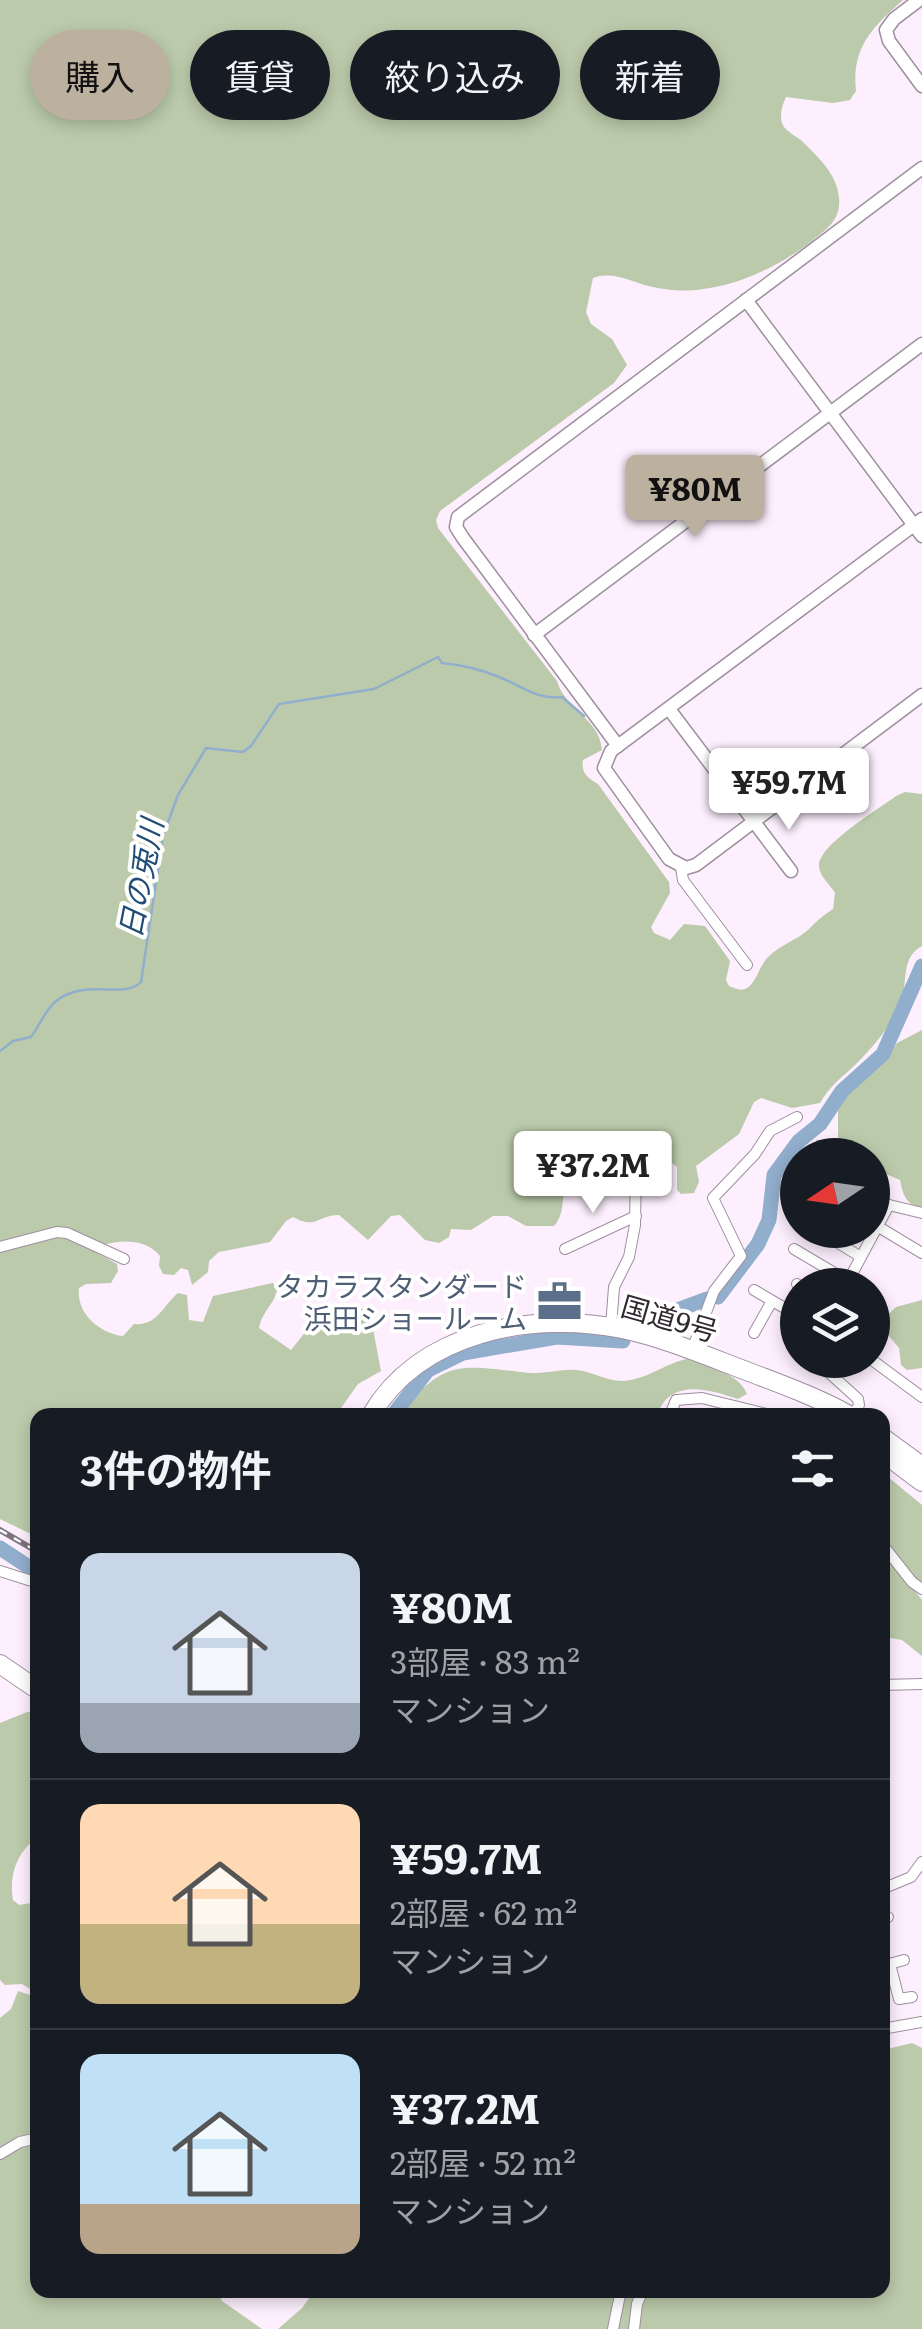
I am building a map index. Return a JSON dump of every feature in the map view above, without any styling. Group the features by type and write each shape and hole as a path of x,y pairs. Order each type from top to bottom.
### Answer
{"highway":[{"name":"国道9号","path":"376,1408 410,1371 460,1341 524,1326 578,1324 611,1327 692,1350 836,1408"},
{"name":"国道9号","path":"742,1370 811,1408"},
{"path":"890,1442 922,1466"},
{"path":"890,1458 922,1482"},
{"path":"0,1664 30,1683"}],"street":[{"path":"919,0 894,18 886,30 889,41 922,86"},
{"path":"618,746 462,538 456,527 458,518 922,168"},
{"path":"746,300 919,527 606,758 606,773 669,859 681,867 684,880 746,965"},
{"path":"534,634 922,344"},
{"path":"681,867 696,864 922,695"},
{"path":"669,709 791,871"},
{"path":"692,1350 714,1291 741,1256 714,1198 755,1154 770,1131 798,1117"},
{"path":"611,1327 614,1287 629,1257 636,1216 636,1166"},
{"path":"890,1205 922,1213"},
{"path":"566,1249 636,1216"},
{"path":"0,1246 67,1233 124,1259"},
{"path":"890,1236 922,1253"},
{"path":"846,1248 861,1257"},
{"path":"855,1268 865,1248"},
{"path":"794,1249 824,1268"},
{"path":"754,1290 780,1305"},
{"path":"754,1333 772,1300"},
{"path":"890,1374 922,1398"},
{"path":"835,1378 858,1399 857,1408"},
{"path":"673,1408 676,1400 692,1397 740,1408"},
{"path":"890,1554 912,1582 922,1588"},
{"path":"0,1571 30,1581"},
{"path":"890,1685 922,1684"},
{"path":"890,1885 911,1876 922,1862"},
{"path":"890,1964 904,1960"},
{"path":"890,1975 899,1999 912,1996"},
{"path":"890,2028 922,2022"},
{"path":"0,2154 30,2140"},
{"path":"613,2329 619,2298"},
{"path":"634,2329 639,2298"}],"green space":[{"path":"0,0 903,0 866,39 857,62 856,91 850,100 833,103 786,97 783,104 784,127 815,154 835,181 839,206 832,223 777,264 716,287 674,290 616,276 593,278 586,312 591,324 612,339 627,365 614,383 440,511 436,520 438,528 600,739 602,750 583,760 584,772 598,784 669,882 670,893 651,927 654,933 670,940 684,924 705,926 730,961 726,980 729,986 741,990 749,987 768,957 833,909 835,893 819,870 821,857 828,848 896,796 905,792 922,794 922,946 907,965 902,999 895,1015 875,1044 820,1103 792,1108 761,1098 754,1102 739,1134 696,1166 699,1182 694,1193 681,1194 677,1190 677,1167 646,1143 638,1143 632,1155 628,1191 614,1190 592,1176 578,1173 566,1187 554,1226 526,1226 508,1216 493,1216 471,1230 451,1229 449,1237 439,1243 425,1240 400,1215 391,1216 368,1240 339,1215 312,1222 293,1217 270,1242 219,1252 209,1261 208,1272 192,1285 188,1270 181,1268 174,1275 163,1274 160,1256 142,1244 104,1245 99,1254 117,1264 118,1271 111,1283 79,1288 79,1297 91,1321 106,1331 123,1336 134,1324 155,1318 178,1293 187,1295 189,1320 203,1322 213,1296 273,1283 276,1293 259,1328 291,1350 311,1325 321,1322 327,1313 348,1314 358,1307 370,1313 381,1371 358,1384 341,1408 30,1408 30,1534 0,1519"},
{"path":"922,1030 922,1208 906,1198 900,1180 890,1176 890,1138 838,1138 838,1111 851,1086 886,1059 897,1043"},
{"path":"922,1300 922,1368 907,1370 901,1365 899,1348 890,1337 890,1313"},
{"path":"687,1359 713,1368 737,1381 747,1394 738,1399 707,1390 685,1390 675,1393 660,1408 406,1408 430,1383 457,1369 536,1373 576,1370 622,1381"},
{"path":"890,1479 922,1505 922,1585 890,1547"},
{"path":"890,1559 922,1600 922,1656 902,1640 890,1638"},
{"path":"30,1712 30,1844 13,1873 12,1891 13,1900 19,1905 30,1903 30,1989 22,1984 5,1985 0,1980 0,1723"},
{"path":"18,1991 30,1995 30,2298 221,2298 262,2329 0,2329 0,2018 11,2009"},
{"path":"912,2043 922,2048 922,2329 278,2329 309,2298 890,2298 890,2048"}],"waterway":[{"name":"日の兎川","path":"0,1051 13,1041 31,1037 51,1006 66,995 90,989 124,989 141,982 163,836 178,795 206,748 243,752 279,704 374,689 438,657 442,663 485,672 537,694 562,697 584,716"},
{"path":"718,1297 758,1244 769,1220 774,1175 799,1141 820,1124 842,1091 883,1054 922,966"},
{"path":"653,1319 707,1299"},
{"path":"398,1408 428,1370 463,1353 557,1337 623,1341"},
{"path":"0,1548 30,1568"}],"railway":[{"path":"0,1530 30,1547"}],"place":[{"name":"タカラスタンダード 浜田ショールーム","path":"560,1301"}]}
